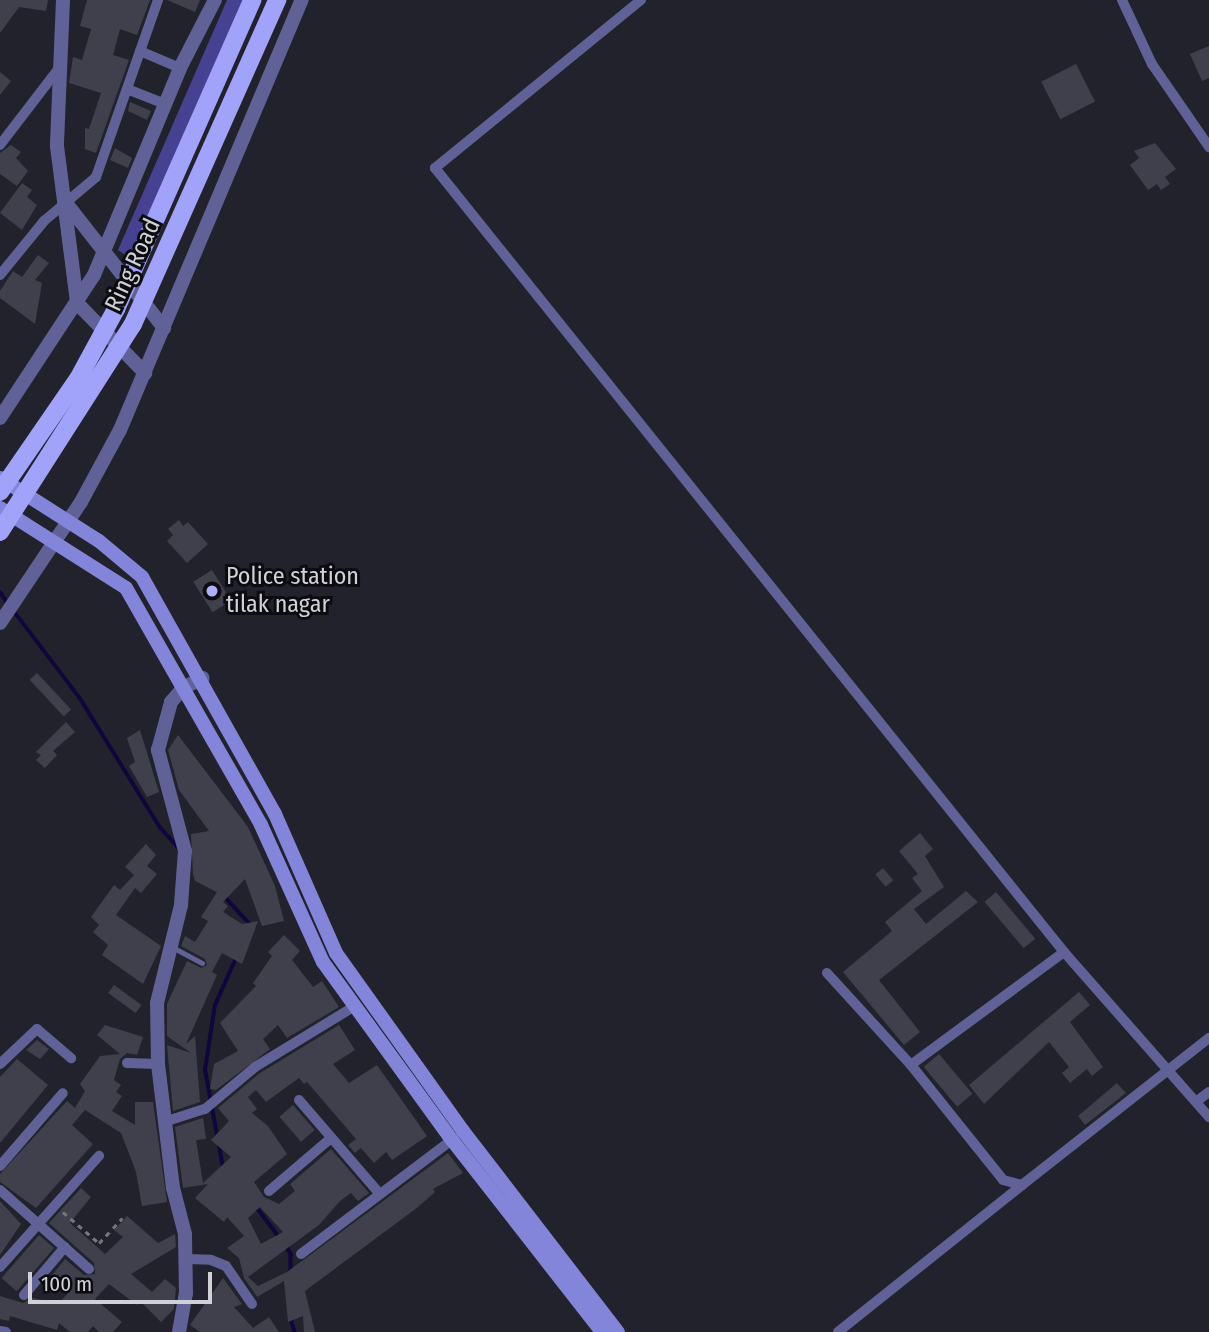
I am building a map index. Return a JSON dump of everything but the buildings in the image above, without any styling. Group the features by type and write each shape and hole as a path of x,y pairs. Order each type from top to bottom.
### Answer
{"main road":[{"path":"0,492 78,379 116,309 253,0"},
{"name":"Ring Road","path":"0,532 133,324 277,0"},
{"path":"0,478 99,541 142,577 202,678 275,814 336,953 463,1131 618,1332"},
{"path":"0,508 126,589 261,825 323,962 452,1140 602,1332"}],"street":[{"path":"72,0 62,6 57,146 66,203 63,218 77,303 145,373"},
{"path":"0,275 44,221 96,177 158,0"},
{"path":"0,418 77,303 104,254 180,68 215,0"},
{"path":"3,619 68,522 120,430 302,0"},
{"path":"641,0 435,168 1064,952 1171,1068 1209,1117"},
{"path":"1122,0 1152,64 1209,147"},
{"path":"140,51 180,68"},
{"path":"0,145 59,68"},
{"path":"127,89 165,104"},
{"path":"66,203 78,213 104,254 164,328"},
{"path":"179,1332 187,1259 158,1064 157,1003 186,877 185,851 158,750 171,702 183,688 202,678"},
{"path":"911,1065 1064,952"},
{"path":"827,973 911,1065 1003,1181 1022,1185"},
{"path":"167,1121 205,1109 216,1097 355,1006"},
{"path":"0,1064 37,1029 71,1058"},
{"path":"838,1332 1209,1038"},
{"path":"127,1063 158,1064"},
{"path":"1197,1101 1209,1092"},
{"path":"0,1166 64,1093"},
{"path":"299,1100 379,1193"},
{"path":"268,1191 331,1138"},
{"path":"300,1254 452,1140"},
{"path":"0,1267 99,1156"},
{"path":"0,1190 89,1269"},
{"path":"24,1294 65,1247"},
{"path":"187,1259 211,1259 226,1266 253,1304"},
{"path":"0,1331 6,1332"}],"lane":[{"path":"169,946 202,963"}],"path":[{"path":"56,1205 99,1243 121,1218"}],"shaded area":[{"path":"227,0 246,0 139,265 118,250"}],"waterway":[{"path":"0,592 9,605"},
{"path":"14,611 80,698 160,827 179,848"},
{"path":"225,897 251,925"},
{"path":"223,1168 205,1070 215,1005 237,956"},
{"path":"255,1205 280,1238"},
{"path":"285,1244 291,1254 291,1273"},
{"path":"291,1319 295,1332"}],"place":[{"name":"Police station tilak nagar","path":"212,591"}]}
